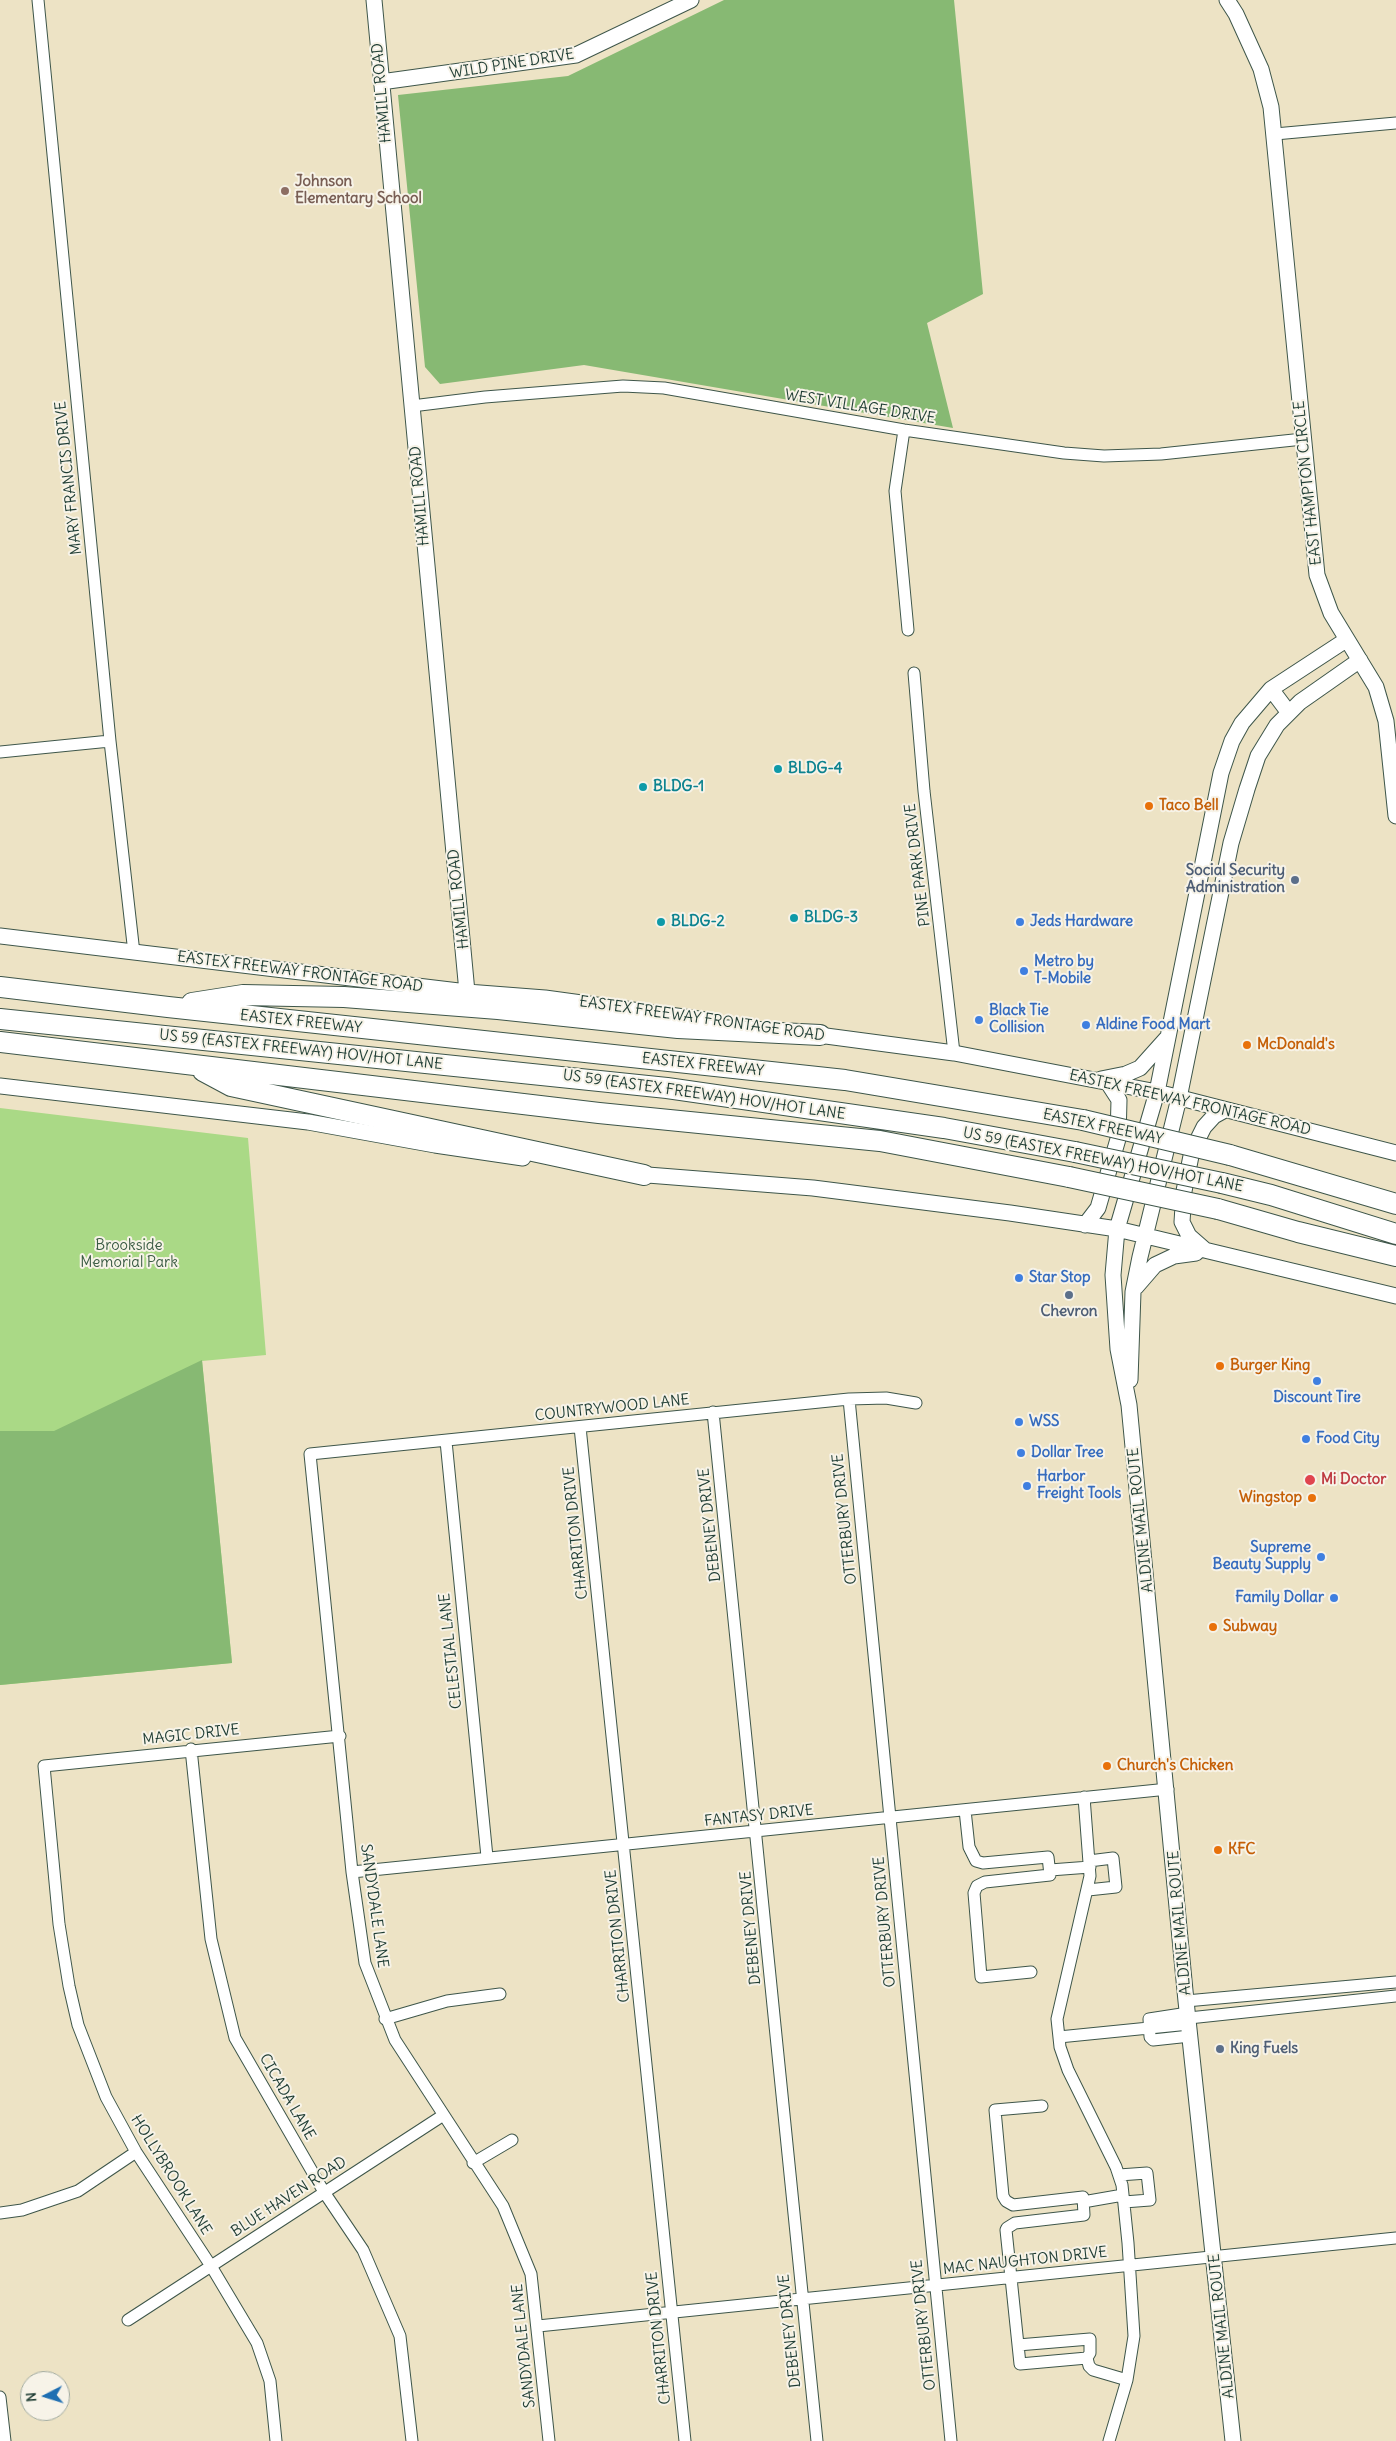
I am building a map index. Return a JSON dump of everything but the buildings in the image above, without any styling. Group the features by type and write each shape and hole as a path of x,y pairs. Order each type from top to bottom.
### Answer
{"highway":[{"name":"EASTEX FREEWAY","path":"0,986 168,1007 845,1080 1083,1120 1230,1155 1396,1204"},
{"path":"168,1007 243,995 344,997 498,1009 678,1028 820,1035"},
{"name":"US 59 (EASTEX FREEWAY) HOV/HOT LANE","path":"0,1019 667,1088 944,1128 1075,1152 1222,1183 1272,1195 1396,1234"},
{"path":"0,1042 600,1112 880,1141 1069,1177 1218,1209 1298,1232 1396,1256"},
{"path":"195,1066 231,1086 644,1175"}],"main road":[{"name":"HAMILL ROAD","path":"374,0 467,992"},
{"name":"WILD PINE DRIVE","path":"381,82 576,55 691,0"},
{"name":"EAST HAMPTON CIRCLE","path":"1227,0 1240,22 1262,69 1271,107 1318,575 1331,613 1376,687 1386,721 1396,816"},
{"name":"ALDINE MAIL ROUTE","path":"1233,2441 1188,2018 1168,1788 1129,1405 1118,1349 1113,1275 1117,1229 1157,1092 1221,773 1232,741 1242,723 1271,689 1346,640"},
{"name":"ALDINE MAIL ROUTE","path":"1129,1405 1133,1292 1144,1236 1179,1098 1230,847 1258,756 1277,725 1289,712 1300,702 1360,660"},
{"path":"1271,689 1289,712"},
{"path":"1208,842 1230,847"},
{"name":"EASTEX FREEWAY FRONTAGE ROAD","path":"0,936 467,992 545,998 954,1053 1157,1092 1222,1111 1396,1154"},
{"path":"1178,986 1201,992"},
{"path":"1085,1225 1098,1208 1118,1139 1120,1100 1101,1082 1140,1068 1167,1038"},
{"path":"0,1086 308,1122 435,1145 644,1175 812,1188 1117,1229 1396,1296"},
{"path":"1207,1252 1189,1236 1182,1222 1184,1191 1192,1151 1204,1127 1214,1116 1222,1111"},
{"path":"1133,1292 1147,1273 1159,1263 1174,1256 1207,1252"}],"street":[{"name":"MARY FRANCIS DRIVE","path":"38,0 110,741 134,952"},
{"path":"1274,134 1396,122"},
{"name":"WEST VILLAGE DRIVE","path":"412,406 485,397 623,386 664,388 904,430 1064,453 1104,456 1161,454 1304,439"},
{"path":"904,430 895,491 908,630"},
{"name":"PINE PARK DRIVE","path":"914,673 924,791 954,1053"},
{"path":"0,752 110,741"},
{"name":"COUNTRYWOOD LANE","path":"310,1454 849,1399 886,1398 916,1403"},
{"name":"OTTERBURY DRIVE","path":"849,1399 934,2285 951,2441"},
{"name":"DEBENEY DRIVE","path":"714,1412 817,2441"},
{"name":"CHARRITON DRIVE","path":"580,1427 684,2441"},
{"name":"CELESTIAL LANE","path":"446,1441 487,1857"},
{"name":"SANDYDALE LANE","path":"310,1454 340,1736 352,1872 365,1962 394,2040 442,2116 503,2206 531,2274 549,2441"},
{"name":"MAGIC DRIVE","path":"44,1766 340,1736"},
{"name":"CICADA LANE","path":"191,1750 210,1939 235,2038 324,2192 363,2250 400,2336 412,2441"},
{"name":"HOLLYBROOK LANE","path":"44,1766 59,1924 69,1986 78,2025 106,2097 136,2152 211,2266 257,2343 270,2381 276,2441"},
{"name":"FANTASY DRIVE","path":"352,1872 1168,1788"},
{"path":"1084,1797 1090,1864 1088,1890 1058,2011 1059,2037 1068,2070 1119,2175 1123,2198 1134,2336 1127,2380 1109,2441"},
{"path":"965,1810 970,1853 976,1861 983,1863 1048,1857 1050,1875 985,1882 978,1886 973,1897 981,1977 1031,1972"},
{"path":"1050,1870 1090,1864 1113,1858 1116,1887 1088,1890"},
{"path":"983,1863 985,1882"},
{"path":"1396,1982 1188,2018 1153,2040 1150,2036 1149,2019 1152,2017 1188,2018 1396,1996"},
{"path":"385,2019 447,2001 500,1994"},
{"path":"1059,2037 1149,2028"},
{"path":"1042,2106 995,2110 1003,2196 1006,2201 1013,2204 1083,2197 1084,2215 1015,2223 1009,2225 1006,2230 1020,2364 1087,2358"},
{"name":"BLUE HAVEN ROAD","path":"128,2320 442,2116"},
{"path":"473,2163 512,2140"},
{"path":"0,2213 22,2210 78,2191 136,2152"},
{"path":"1083,2202 1123,2198 1150,2200 1147,2173 1119,2175"},
{"path":"1013,2204 1015,2223"},
{"name":"MAC NAUGHTON DRIVE","path":"538,2326 1396,2238"},
{"path":"1018,2344 1090,2338 1087,2358 1089,2366 1093,2370 1127,2380"},
{"path":"0,2397 5,2441"}],"green space":[{"path":"724,0 954,0 983,294 927,323 953,428 584,365 440,384 425,367 398,95 568,76"},
{"name":"Brookside Memorial Park","path":"0,1108 248,1138 266,1355 202,1361 232,1663 0,1685"},
{"path":"202,1360 232,1663 0,1685 0,1431 54,1431"}],"place":[{"name":"Johnson Elementary School","path":"285,191"},
{"name":"BLDG-4","path":"778,769"},
{"name":"BLDG-1","path":"643,787"},
{"name":"Taco Bell","path":"1149,806"},
{"name":"Social Security Administration","path":"1295,880"},
{"name":"BLDG-3","path":"794,918"},
{"name":"BLDG-2","path":"661,922"},
{"name":"Jeds Hardware","path":"1020,922"},
{"name":"Metro by T-Mobile","path":"1024,971"},
{"name":"Black Tie Collision","path":"979,1020"},
{"name":"Aldine Food Mart","path":"1086,1025"},
{"name":"McDonald's","path":"1247,1045"},
{"name":"Star Stop","path":"1019,1278"},
{"name":"Chevron","path":"1069,1295"},
{"name":"Burger King","path":"1220,1366"},
{"name":"Discount Tire","path":"1317,1381"},
{"name":"WSS","path":"1019,1422"},
{"name":"Food City","path":"1306,1439"},
{"name":"Dollar Tree","path":"1021,1453"},
{"name":"Mi Doctor","path":"1310,1480"},
{"name":"Harbor Freight Tools","path":"1027,1486"},
{"name":"Wingstop","path":"1312,1498"},
{"name":"Supreme Beauty Supply","path":"1321,1557"},
{"name":"Family Dollar","path":"1334,1598"},
{"name":"Subway","path":"1213,1627"},
{"name":"Church's Chicken","path":"1107,1766"},
{"name":"KFC","path":"1218,1850"},
{"name":"King Fuels","path":"1220,2049"}]}
